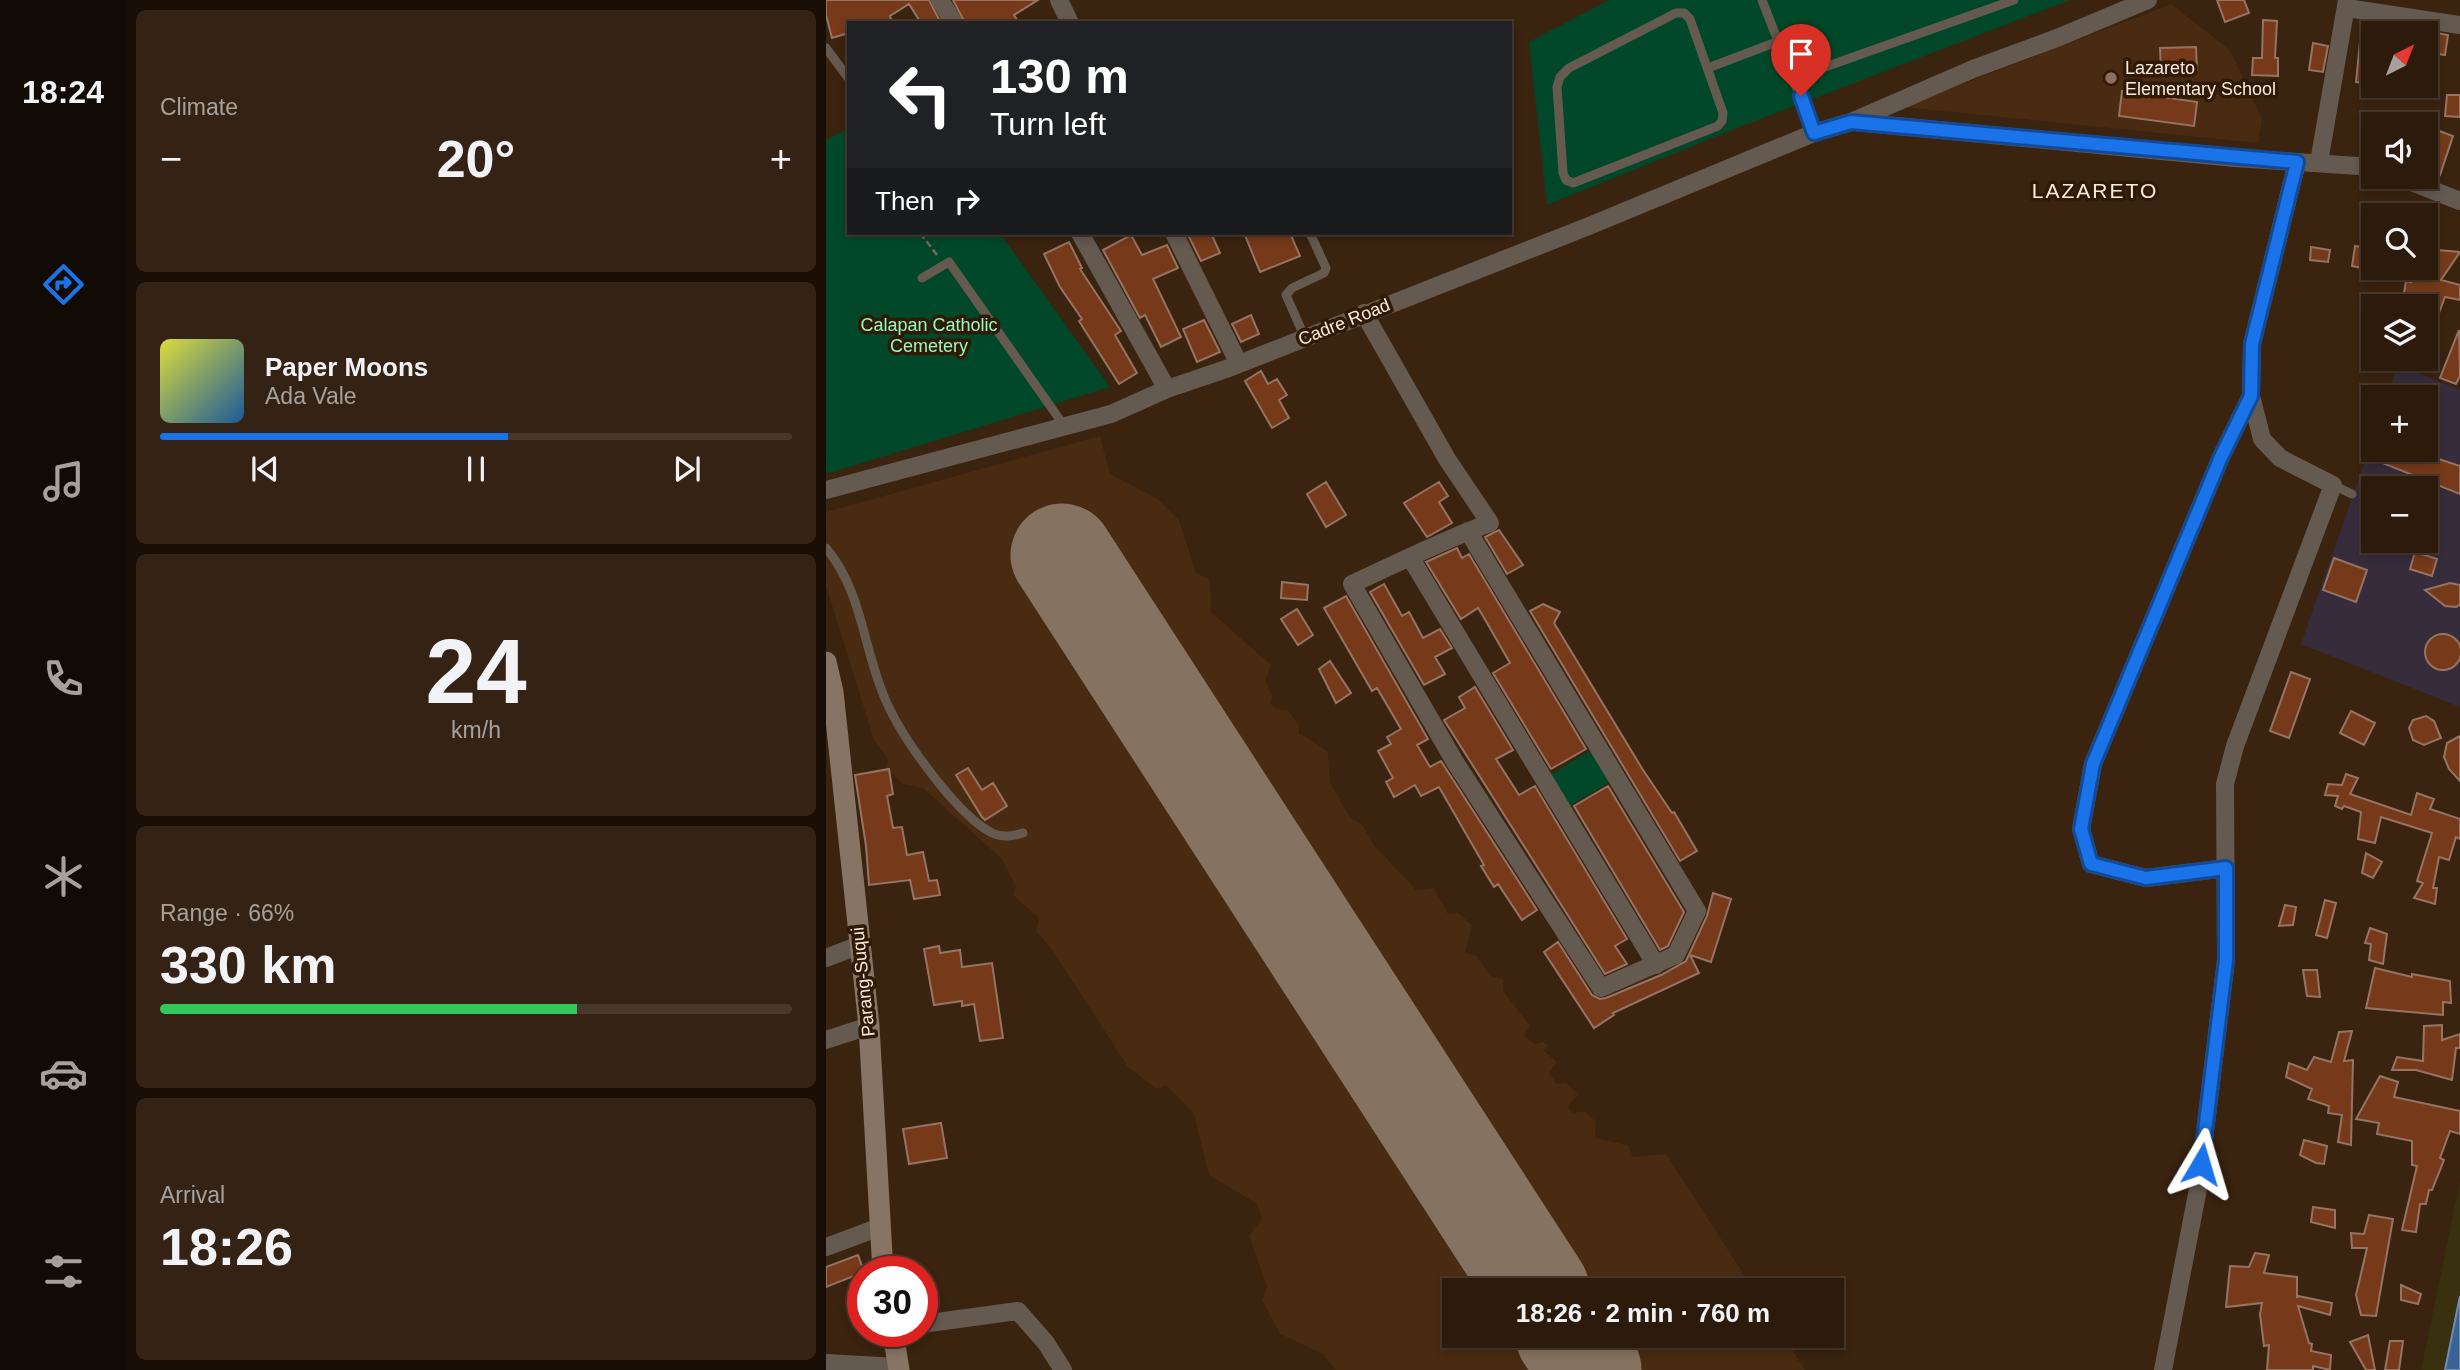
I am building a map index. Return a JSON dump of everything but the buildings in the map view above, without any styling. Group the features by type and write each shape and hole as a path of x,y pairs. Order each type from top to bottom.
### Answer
{"main road":[{"name":"Parang-Suqui","path":"826,662 869,1026 882,1256"},
{"path":"896,1347 899,1368"}],"street":[{"path":"940,0 953,21"},
{"path":"1059,0 1069,21"},
{"path":"1851,122 1973,69 2057,38 2147,0"},
{"path":"2319,162 2347,4 2460,25"},
{"path":"1851,122 2361,166"},
{"name":"Cadre Road","path":"826,490 1111,414 1167,389 1239,364 1601,221 1814,133 1851,122"},
{"path":"2163,1370 2198,1189 2226,960 2225,784 2333,485 2280,458 2262,439 2251,396 2252,344 2297,162"},
{"path":"2430,189 2460,201"},
{"path":"1081,235 1167,389"},
{"path":"1175,235 1239,364"},
{"path":"1364,313 1447,459 1490,523 1468,531 1352,584 1455,762 1601,988 1676,955 1698,911 1468,531"},
{"path":"2226,868 2146,878 2091,864 2081,829 2093,764 2221,457 2251,396"},
{"path":"1410,557 1656,965"},
{"path":"826,958 860,946"},
{"path":"826,1040 869,1026"},
{"path":"826,1247 880,1227"},
{"path":"938,1322 1018,1311 1046,1343 1063,1370"},
{"path":"1046,1343 1050,1370"},
{"path":"826,1363 899,1368"}],"lane":[{"path":"1762,0 1814,133"},
{"path":"1794,78 2014,0"},
{"path":"1676,13 1684,13 1690,19 1708,68 1723,113 1722,121 1718,125 1573,183 1566,180 1563,173 1557,88 1560,77 1569,68 1676,13"},
{"path":"1708,68 1779,41"},
{"path":"826,48 847,76"},
{"path":"1305,338 1286,295 1292,288 1324,274 1326,268 1311,235"},
{"path":"922,278 949,262 1065,427"},
{"path":"2333,485 2352,494"},
{"path":"826,548 847,576 886,701 910,743 939,783 993,834 1005,836 1023,833"}],"path":[{"path":"921,235 944,265"}],"shaded area":[{"name":"Lazareto Elementary School","path":"2171,4 2230,50 2262,119 2258,143 1903,107"},
{"path":"2396,371 2413,371 2460,390 2460,707 2301,644 2365,462 2438,462 2438,385 2391,385"},
{"path":"1100,436 1110,474 1158,499 1179,520 1196,573 1210,580 1211,612 1271,665 1265,681 1273,697 1270,703 1277,709 1288,710 1299,726 1299,733 1328,752 1330,783 1350,817 1362,824 1374,845 1416,890 1434,888 1448,914 1458,913 1472,925 1465,953 1477,956 1490,976 1503,979 1503,991 1530,1026 1524,1036 1535,1044 1543,1042 1549,1046 1543,1050 1557,1062 1549,1073 1557,1084 1566,1083 1578,1094 1568,1106 1572,1113 1585,1111 1596,1122 1595,1138 1628,1145 1633,1157 1666,1154 1746,1278 1442,1278 1442,1348 1791,1348 1805,1370 1336,1370 1323,1354 1280,1334 1262,1300 1267,1286 1249,1236 1262,1218 1256,1203 1209,1175 1194,1114 1166,1085 1157,1089 1128,1067 1051,948 1036,931 1039,918 1013,895 1016,887 1002,859 923,788 903,784 886,768 888,759 874,740 826,586 826,512"}],"green space":[{"path":"1609,0 2070,0 1737,128 1547,205 1529,42"},
{"name":"Calapan Catholic Cemetery","path":"847,129 847,235 1001,235 1110,387 826,474 826,140"},
{"path":"1591,750 1610,782 1566,808 1547,777"}],"sand":[{"path":"2460,1181 2460,1296 2445,1370 2421,1370"}],"water":[{"path":"2460,1296 2460,1370 2445,1370"}],"runway":[{"path":"1062,555 1530,1278"},
{"path":"1576,1348 1590,1370"}],"place":[{"name":"Lazareto Elementary School","path":"2111,78"}],"district":[{"name":"LAZARETO","path":"2095,191"}],"route":[{"path":"1801,96 1814,133 1851,122 2297,162 2252,344 2251,396 2221,457 2093,764 2081,829 2091,864 2146,878 2226,868 2226,960 2201,1164"}]}
